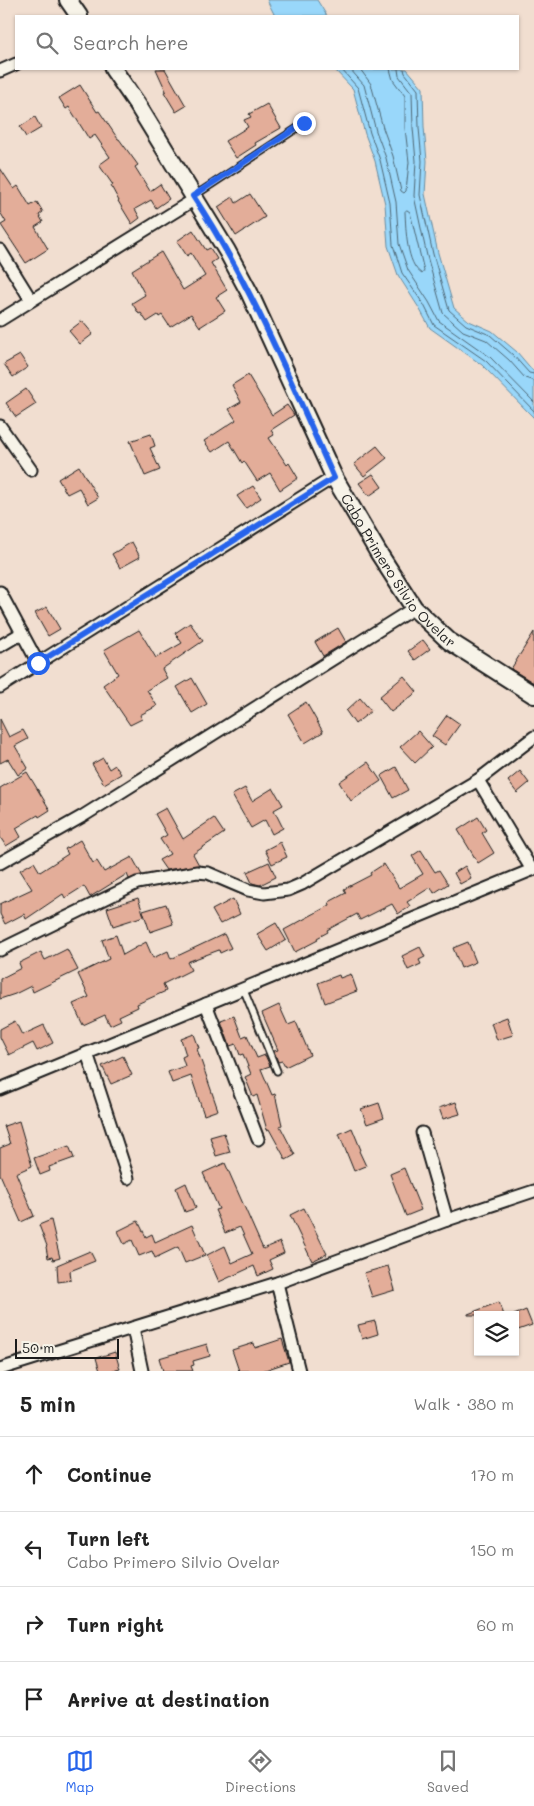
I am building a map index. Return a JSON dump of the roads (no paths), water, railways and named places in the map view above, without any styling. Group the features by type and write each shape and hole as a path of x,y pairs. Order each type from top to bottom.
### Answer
{"main road":[{"path":"68,0 78,15"},
{"name":"Cabo Primero Silvio Ovelar","path":"114,70 137,104 249,292 334,478 414,608 449,641 534,694"}],"street":[{"path":"0,70 15,64"},
{"path":"0,320 194,198"},
{"path":"0,250 31,300"},
{"path":"0,426 31,470"},
{"path":"0,687 334,478"},
{"path":"0,592 38,663"},
{"path":"0,863 82,816 414,608"},
{"path":"0,646 22,633"},
{"path":"0,950 137,883 197,872 208,873 248,890 264,893 288,890 302,884 478,780 534,737"},
{"path":"0,1089 533,869 478,780"},
{"path":"206,1004 258,1139"},
{"path":"87,1053 128,1178"},
{"path":"422,1133 447,1220"},
{"path":"0,1369 277,1283 447,1220 534,1191"},
{"path":"277,1283 300,1371"},
{"path":"133,1328 142,1371"}],"lane":[{"path":"194,198 304,123"},
{"path":"243,988 277,1070"}],"water":[{"path":"267,0 317,0 326,15 274,15"},
{"path":"335,70 408,70 423,88 427,161 425,194 438,253 454,308 469,321 492,331 517,352 534,372 534,418 482,365 430,328 398,275 388,246 385,204 375,161 365,134 353,89"}]}
